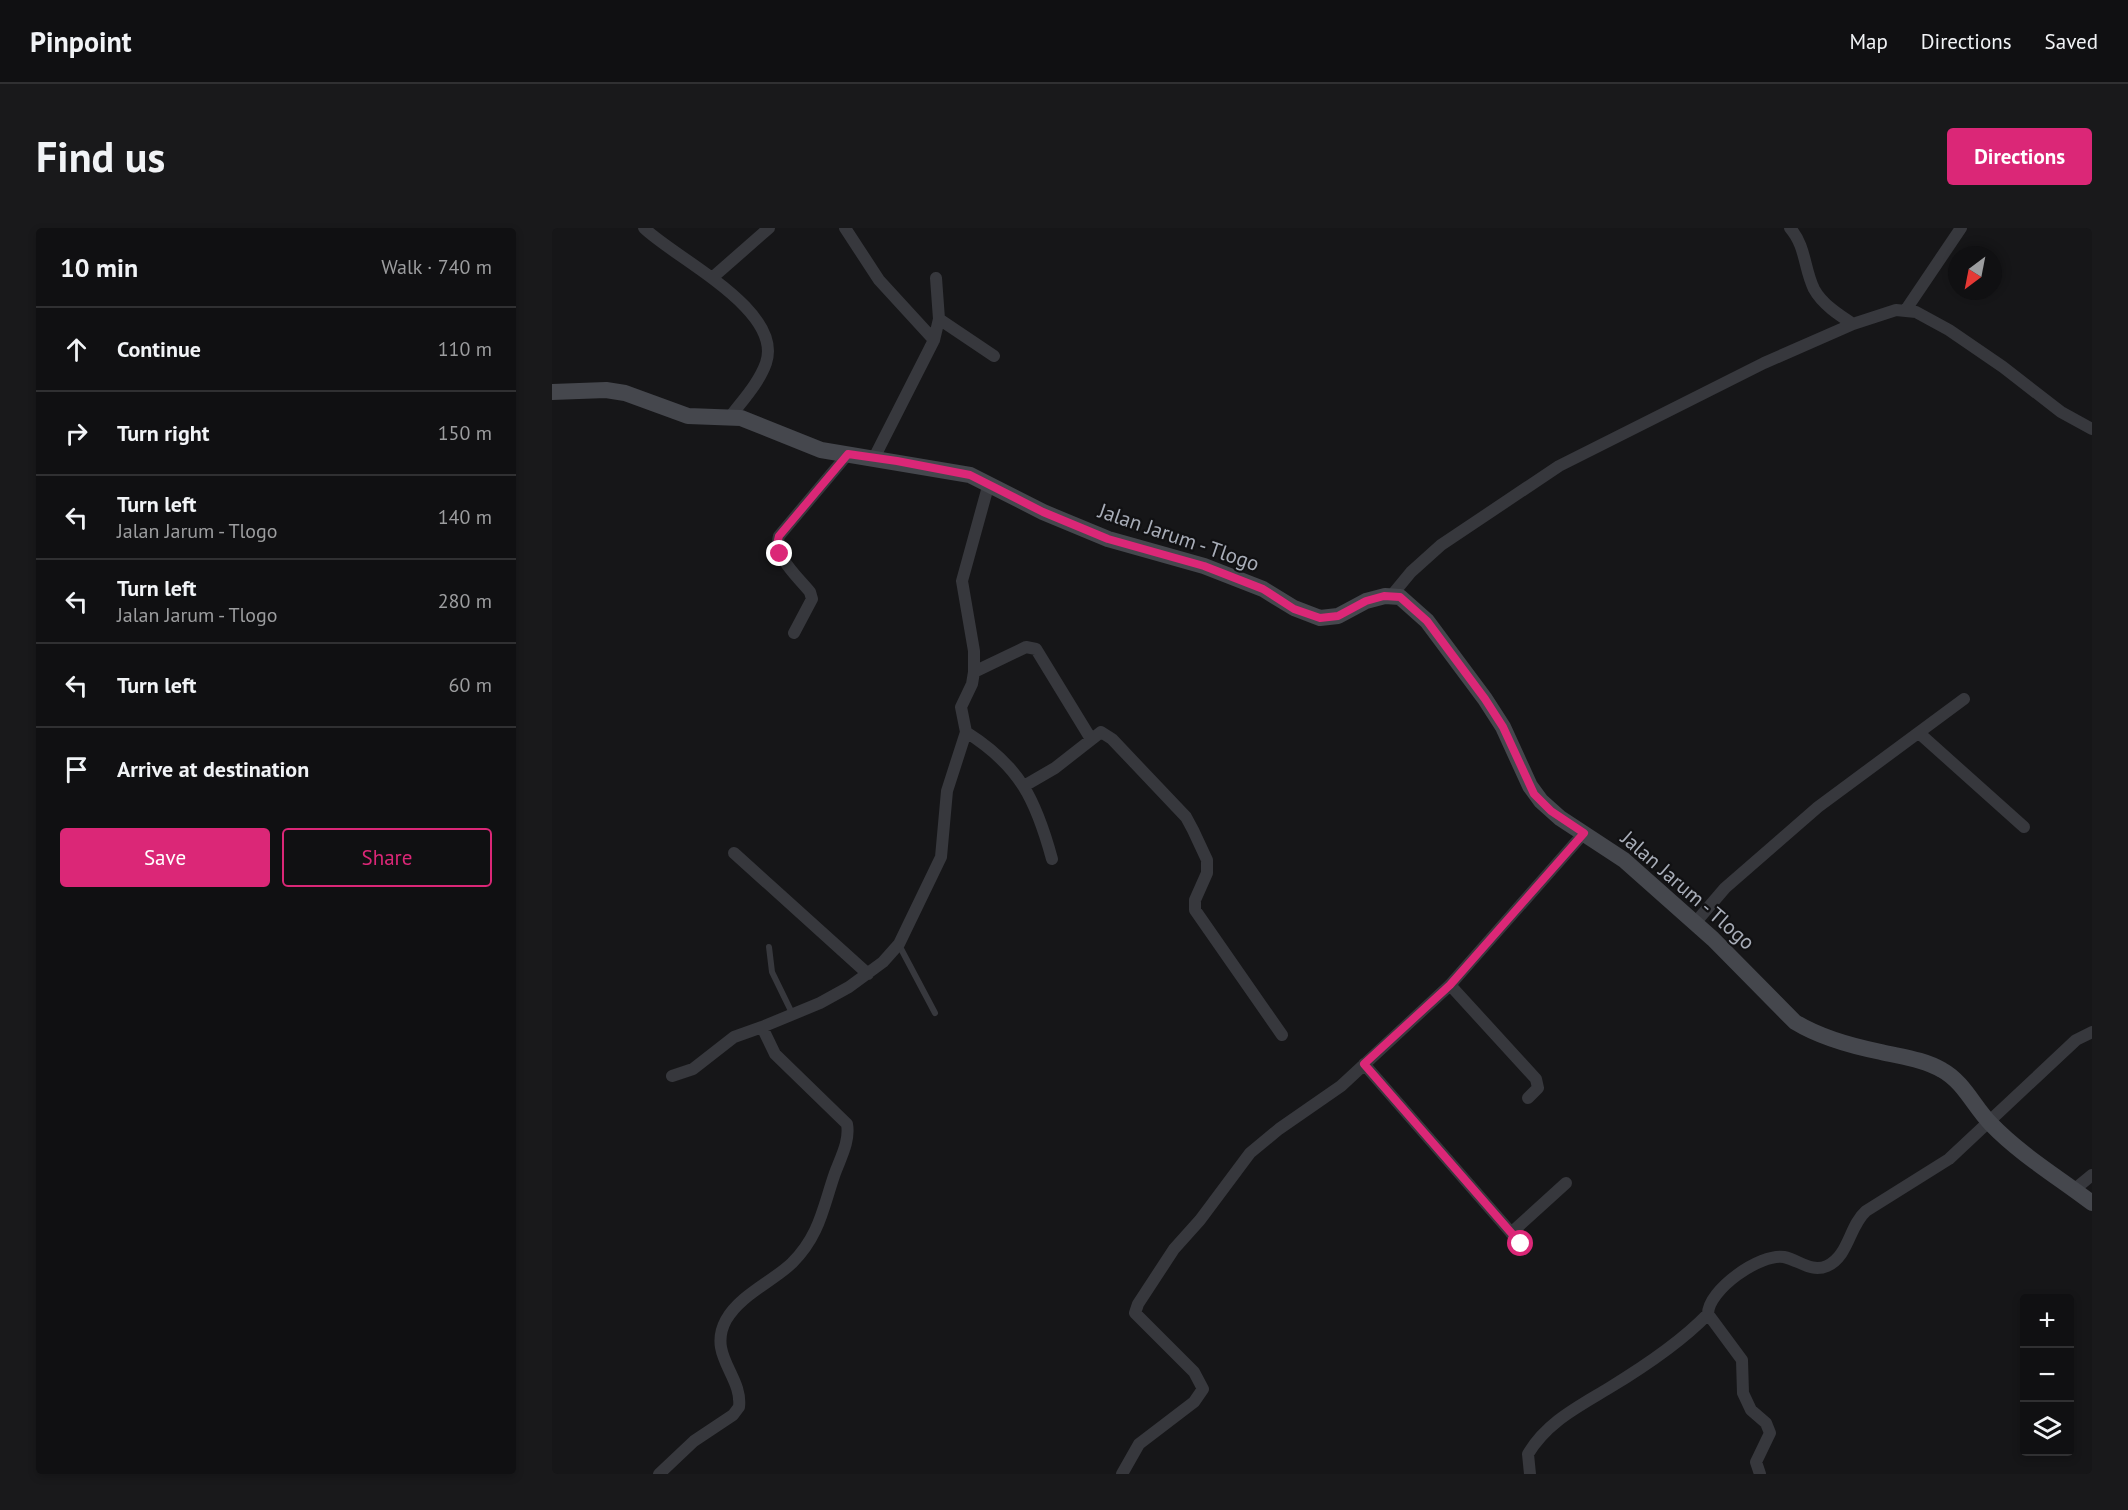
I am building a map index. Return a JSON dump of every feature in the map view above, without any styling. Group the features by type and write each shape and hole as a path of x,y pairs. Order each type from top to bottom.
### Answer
{"street":[{"path":"644,228 664,246 712,278 752,314 768,340 763,370 730,417"},
{"path":"712,278 769,228"},
{"path":"845,228 879,280 934,340"},
{"path":"1790,228 1806,256 1815,290 1832,309 1852,324"},
{"path":"1905,311 1961,228"},
{"path":"874,458 934,340 939,319 936,278"},
{"path":"1392,595 1411,572 1441,545 1559,466 1764,363 1852,324 1896,310 1921,314 1949,330 2003,367 2061,412 2092,429"},
{"path":"939,319 994,356"},
{"name":"Jalan Jarum - Tlogo","path":"552,392 606,390 625,393 688,416 741,418 821,450 970,475 1043,512 1108,539 1204,566 1263,589 1306,614 1320,618 1338,616 1366,601 1392,595 1407,600 1427,621 1485,699 1503,727 1534,794 1551,811 1624,860 1742,967 1795,1022 1808,1030 1849,1045 1918,1060 1942,1070 1957,1081 1990,1123 2020,1150 2092,1203"},
{"path":"795,633 812,599 810,592 780,554 777,544 779,536 848,454"},
{"path":"672,1076 693,1069 734,1037 820,1003 868,974 883,962 899,944 941,857 947,790 966,732 960,707 972,684 974,651 962,581 989,483"},
{"path":"974,672 1026,647 1031,647 1040,654 1091,739"},
{"path":"1695,923 1725,888 1818,807 1964,699"},
{"path":"966,732 990,748 1024,786 1041,817 1052,860"},
{"path":"1024,786 1055,768 1101,732 1107,734 1186,817 1207,860 1207,873 1195,900 1195,910 1282,1035"},
{"path":"1919,733 2024,827"},
{"path":"1122,1474 1139,1444 1194,1402 1203,1389 1194,1372 1135,1313 1138,1304 1174,1249 1200,1220 1250,1153 1279,1129 1341,1086 1450,985 1584,833"},
{"path":"735,853 868,974"},
{"path":"1450,985 1536,1079 1538,1088 1528,1098"},
{"path":"659,1474 694,1441 733,1415 739,1407 737,1390 722,1356 720,1340 725,1321 735,1308 792,1263 817,1230 846,1138 847,1124 775,1054 762,1027"},
{"path":"1760,1474 1756,1462 1770,1433 1766,1423 1750,1410 1743,1393 1742,1360 1708,1314 1708,1305 1715,1295 1738,1275 1767,1259 1783,1257 1811,1268 1825,1268 1835,1262 1843,1251 1856,1220 1872,1206 1949,1159 2076,1040 2092,1032"},
{"path":"1364,1064 1521,1244"},
{"path":"2075,1189 2092,1175"},
{"path":"1511,1233 1566,1183"},
{"path":"1530,1474 1526,1460 1528,1454 1555,1421 1627,1377 1695,1328 1708,1314"}],"lane":[{"path":"899,944 935,1013"},
{"path":"769,947 772,972 792,1013"}],"route":[{"path":"780,554 777,544 779,536 848,454 970,475 1008,492 1043,512 1108,539 1204,566 1263,589 1294,609 1320,618 1338,616 1366,601 1384,596 1392,595 1407,600 1427,621 1485,699 1503,727 1534,794 1551,811 1584,833 1450,985 1364,1064 1521,1244"}]}
